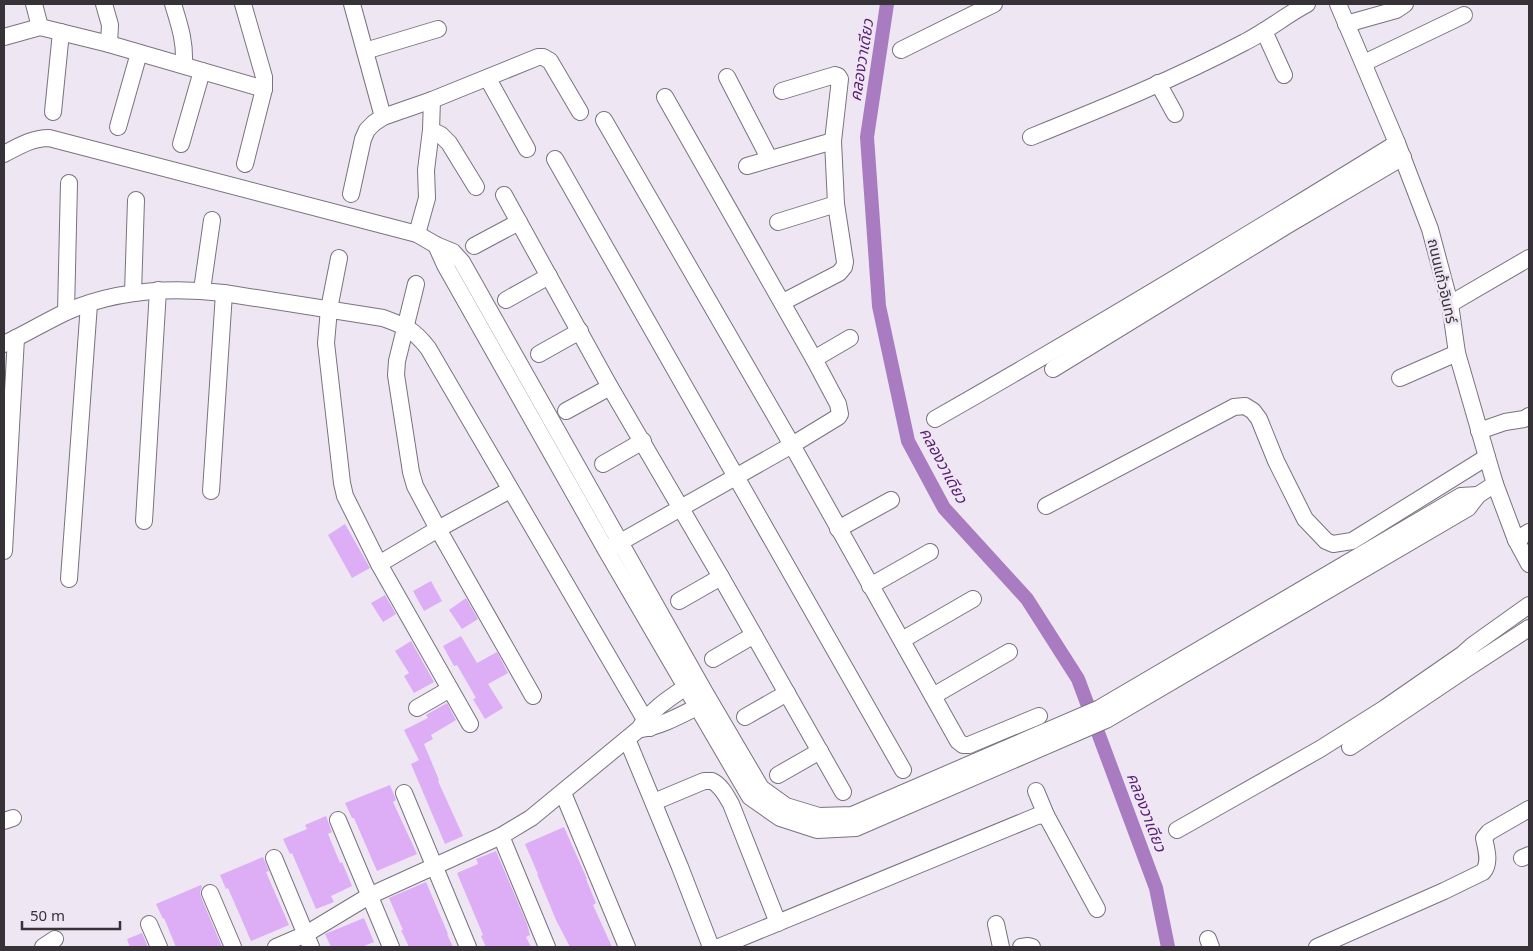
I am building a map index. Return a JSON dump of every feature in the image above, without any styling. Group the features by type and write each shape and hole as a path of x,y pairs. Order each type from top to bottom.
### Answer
{"street":[{"path":"34,4 40,27"},
{"path":"104,4 110,25 109,44"},
{"path":"173,4 183,38 184,65"},
{"path":"243,4 264,77 264,89 245,164"},
{"path":"352,4 383,117"},
{"path":"901,50 994,4"},
{"path":"1031,136 1158,83 1234,48 1307,4"},
{"name":"ถนนแก้วอินทร์","path":"1338,4 1400,150 1430,229 1450,304 1457,352 1487,457 1495,484 1523,536 1529,564"},
{"path":"1346,24 1396,10 1405,4"},
{"path":"1364,63 1464,15"},
{"path":"4,37 40,27 109,44 264,89"},
{"path":"366,51 438,28"},
{"path":"1264,31 1284,75"},
{"path":"53,112 61,32"},
{"path":"118,127 139,53"},
{"path":"351,194 363,139 367,130 383,117 488,79 538,57 546,58 550,61 580,112"},
{"path":"182,144 202,71"},
{"path":"782,91 835,75 838,76 840,83 833,141 836,204 845,262 844,267 839,273 783,302"},
{"path":"727,77 769,158"},
{"path":"488,79 527,149"},
{"path":"1158,83 1175,114"},
{"path":"613,546 792,445 840,414 838,404 783,302 665,97"},
{"path":"418,234 427,198 426,170 431,130 432,100"},
{"path":"604,120 792,445 958,741 963,745 968,745 1039,716"},
{"path":"431,130 441,135 449,143 476,187"},
{"path":"4,154 28,141 38,138 49,138 418,234 436,245 445,265 613,546 750,797 780,818 817,830 856,828 949,781 1101,715 1284,607 1461,496 1478,494 1495,484"},
{"path":"747,166 769,158 833,141"},
{"path":"1053,369 1286,226 1400,150"},
{"path":"935,419 1053,352 1268,223 1400,150"},
{"path":"555,159 903,770"},
{"path":"66,312 69,183"},
{"path":"504,195 610,387 643,441 843,792"},
{"path":"133,292 136,200"},
{"path":"778,222 836,204"},
{"path":"202,290 212,220"},
{"path":"474,246 519,222"},
{"path":"339,258 329,309 326,343 345,496 379,564 470,724"},
{"path":"1450,304 1529,258"},
{"path":"506,300 549,276"},
{"path":"416,284 397,361 396,375 411,472 415,486 438,529 533,696"},
{"path":"144,521 158,290"},
{"path":"4,551 10,341 66,312 89,304 133,292 158,290 202,290 253,297 383,318 405,326 418,336 428,348 510,490 640,729 654,802 711,947"},
{"path":"211,491 224,293"},
{"path":"69,580 89,304"},
{"path":"539,354 580,331"},
{"path":"814,359 850,338"},
{"path":"1400,378 1457,352"},
{"path":"566,411 610,387"},
{"path":"1046,506 1234,407 1245,406 1253,411 1259,419 1276,461 1305,520 1326,541 1333,544 1352,540 1487,457"},
{"path":"1480,431 1529,416"},
{"path":"603,464 643,441"},
{"path":"379,564 510,490"},
{"path":"838,529 891,500"},
{"path":"870,586 930,552"},
{"path":"680,601 721,577"},
{"path":"902,640 973,599"},
{"path":"1177,830 1320,749 1385,708 1529,606"},
{"path":"1350,747 1466,668 1529,628"},
{"path":"713,659 754,635"},
{"path":"933,696 1009,652"},
{"path":"417,708 450,689"},
{"path":"745,717 787,693"},
{"path":"640,729 671,720 695,695"},
{"path":"276,947 309,940 369,896 501,836 531,818 640,729 660,704 695,695"},
{"path":"778,775 820,751"},
{"path":"654,802 704,781 712,782 724,792 731,804 778,923"},
{"path":"1036,791 1046,815 1097,909"},
{"path":"404,793 468,947"},
{"path":"562,793 627,947"},
{"path":"1317,947 1444,891 1482,872 1486,868 1487,858 1484,838 1489,832 1529,810"},
{"path":"719,947 1037,816 1046,815"},
{"path":"338,820 391,947"},
{"path":"501,836 547,947"},
{"path":"274,858 309,940"},
{"path":"210,893 233,947"},
{"path":"149,924 159,947"},
{"path":"996,924 1001,947"},
{"path":"1021,947 1032,947"}],"building":[{"path":"345,524 370,568 352,578 328,535"},
{"path":"431,581 442,601 424,611 413,591"},
{"path":"385,595 396,614 383,622 371,603"},
{"path":"466,598 478,619 462,629 449,610"},
{"path":"461,636 477,663 497,652 508,673 488,684 503,708 485,719 473,699 476,698 457,665 454,666 443,646"},
{"path":"411,641 434,682 414,693 404,676 409,673 395,651"},
{"path":"447,703 456,720 431,735 433,739 424,744 438,781 463,836 445,844 411,764 419,760 404,730 428,718 426,715"},
{"path":"390,785 396,800 393,802 417,854 377,871 354,818 352,818 345,803"},
{"path":"326,816 332,832 328,834 352,886 331,896 334,902 316,909 292,853 290,854 283,839 307,829 305,825"},
{"path":"564,827 596,903 593,905 612,947 570,947 556,920 525,844"},
{"path":"496,851 527,924 530,935 526,937 531,947 486,947 481,936 483,935 457,873 478,864 476,859"},
{"path":"263,857 269,871 266,872 289,925 251,941 228,888 226,889 220,875"},
{"path":"426,882 453,947 409,947 401,930 403,930 389,898"},
{"path":"201,885 201,897 222,947 176,947 156,904"},
{"path":"364,918 374,942 362,947 331,947 325,934"},
{"path":"142,933 148,947 130,947 127,939"}],"waterway":[{"name":"คลองวาเดียว","path":"887,4 867,137 879,306 908,441 944,508 1027,599 1078,679 1156,888 1168,947"}]}
